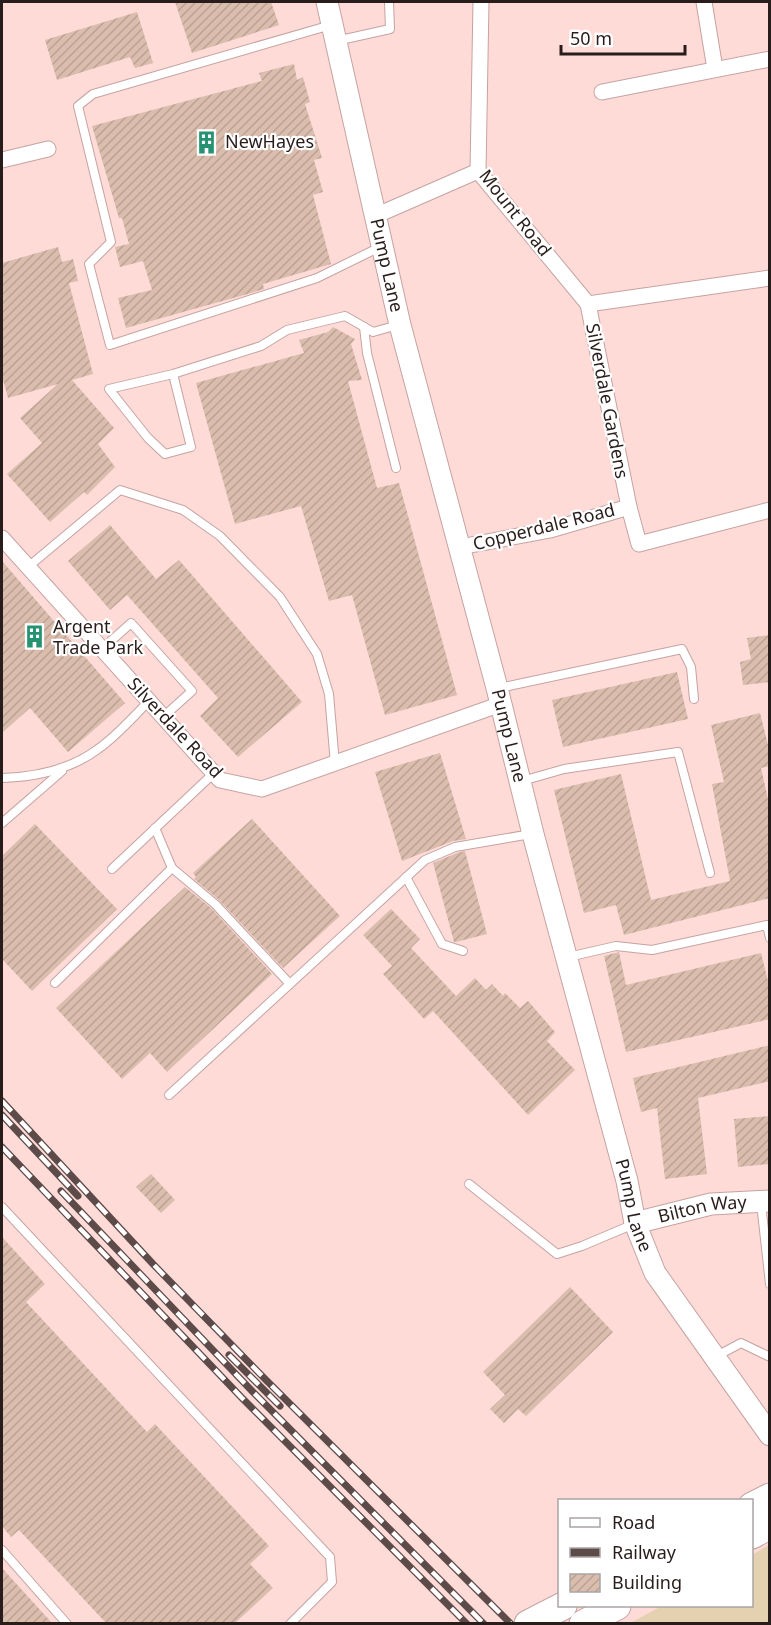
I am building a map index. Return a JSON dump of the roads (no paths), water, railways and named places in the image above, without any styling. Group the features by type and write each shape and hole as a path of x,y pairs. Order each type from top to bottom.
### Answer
{"highway":[{"path":"753,1506 770,1497"},
{"path":"753,1534 770,1526"},
{"path":"528,1623 559,1607"},
{"path":"583,1623 613,1607"}],"street":[{"name":"Pump Lane","path":"327,2 400,325 499,696 533,834 627,1181 635,1223 648,1258 663,1286 770,1435"},
{"name":"Mount Road","path":"481,2 478,171 588,304"},
{"path":"704,2 715,69"},
{"path":"602,92 770,59"},
{"path":"2,160 48,149"},
{"path":"375,216 478,171"},
{"name":"Silverdale Gardens","path":"770,278 588,304 628,507 639,544 770,510"},
{"name":"Copperdale Road","path":"460,548 550,530 628,507"},
{"name":"Silverdale Road","path":"5,547 28,567 220,780 262,789 335,764 499,696"},
{"name":"Bilton Way","path":"635,1223 711,1204 765,1201"}],"lane":[{"path":"381,246 317,278 110,345 89,264 111,242 78,106 93,94 334,33 390,29 389,2"},
{"path":"173,374 191,447 165,454 148,438 109,388 173,374 261,346 287,330 345,316 373,332 400,325"},
{"path":"364,327 367,353 396,468"},
{"path":"28,567 120,490 183,510 220,536 280,597 316,654 329,694 335,764"},
{"path":"102,649 131,623 192,691 163,717"},
{"path":"499,696 682,648 691,667 694,699"},
{"path":"2,823 66,768 98,749 149,701"},
{"path":"520,781 564,769 678,752 710,873"},
{"path":"2,778 28,778 66,768"},
{"path":"112,869 214,773"},
{"path":"155,828 172,868 215,904 290,984"},
{"path":"169,1095 425,860 455,847 533,834"},
{"path":"55,983 172,868"},
{"path":"406,877 442,944 463,951"},
{"path":"567,957 616,945 652,950 767,925 770,938"},
{"path":"469,1184 556,1254 582,1246 635,1223"},
{"path":"765,1201 770,1284"},
{"path":"2,1207 330,1557 332,1582 290,1623"},
{"path":"714,1358 741,1343 770,1357"},
{"path":"2,1550 67,1623"}],"railway":[{"path":"2,1101 153,1264 511,1624"},
{"path":"2,1115 78,1196"},
{"path":"2,1147 242,1398 467,1624"},
{"path":"61,1191 252,1391 484,1624"},
{"path":"229,1355 280,1406"}],"place":[{"name":"NewHayes","path":"207,142"},
{"name":"Argent Trade Park","path":"35,637"}]}
